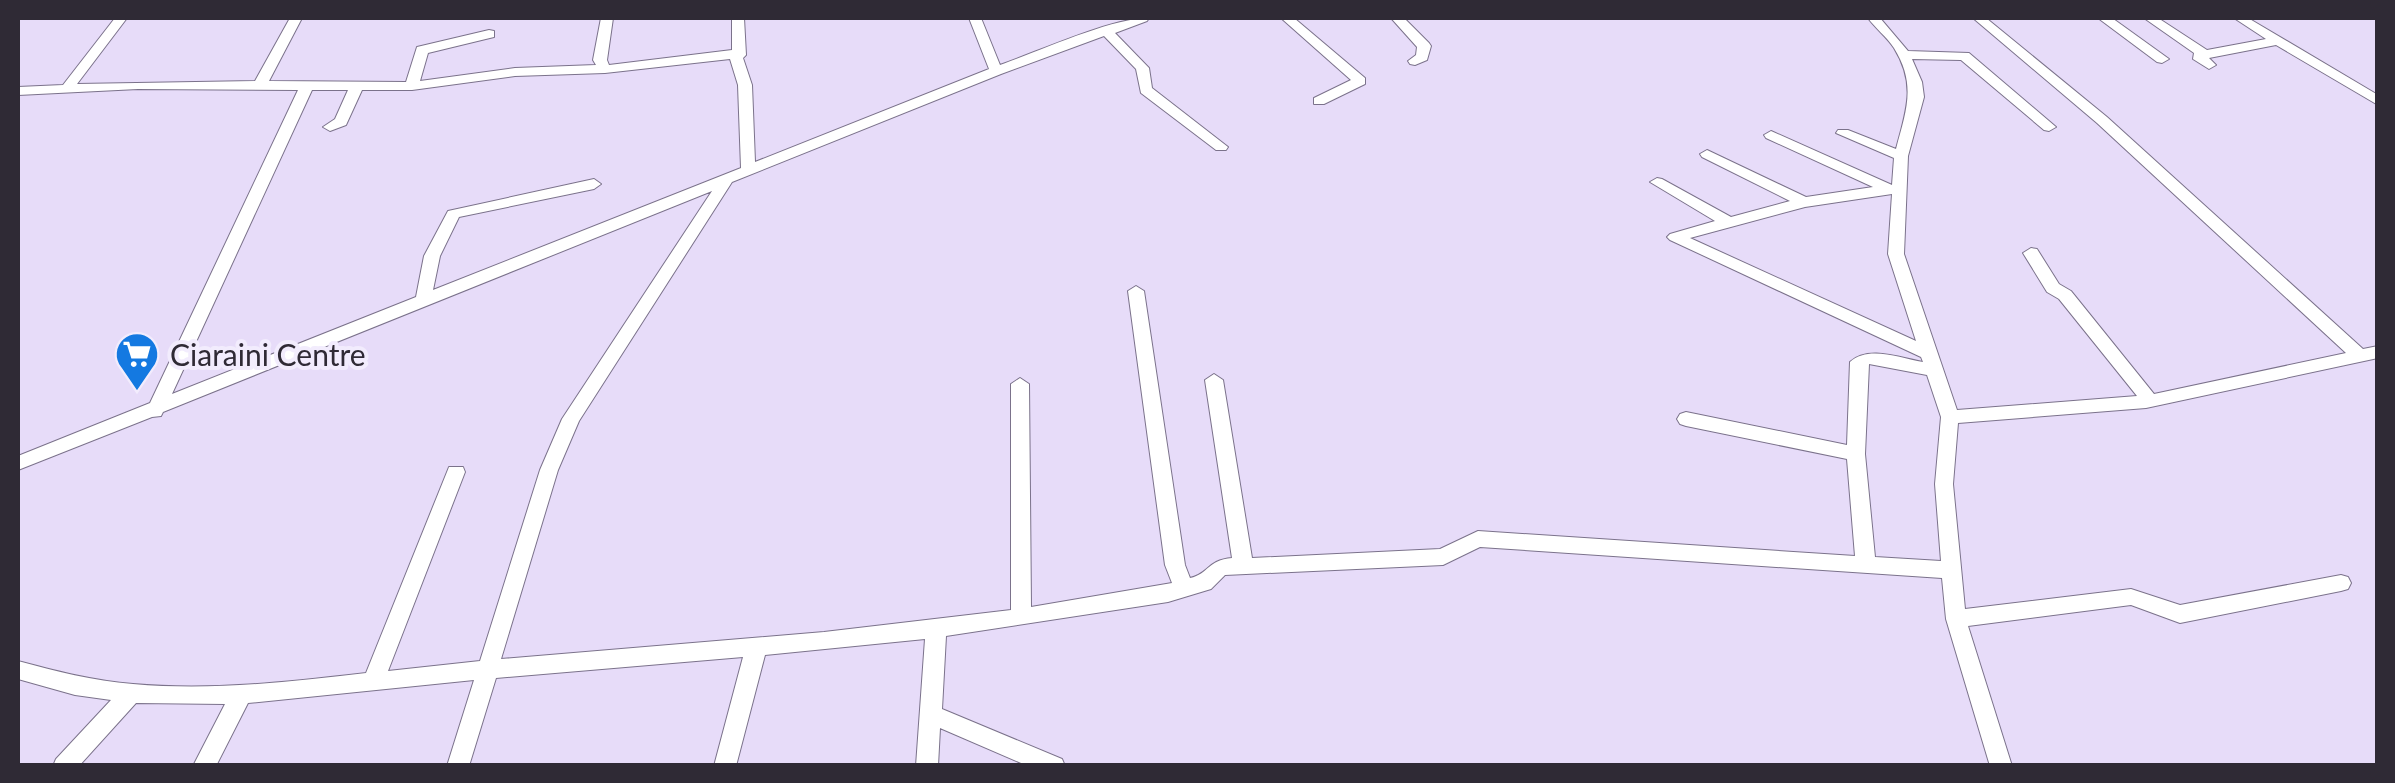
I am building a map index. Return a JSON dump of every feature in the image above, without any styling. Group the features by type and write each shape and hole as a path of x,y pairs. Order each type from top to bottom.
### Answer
{"street":[{"path":"68,86 121,18"},
{"path":"260,86 296,18"},
{"path":"605,69 600,60 607,18"},
{"path":"738,18 748,171"},
{"path":"975,18 996,71"},
{"path":"18,463 156,411 996,71 1144,18"},
{"path":"1287,18 1359,79 1319,100"},
{"path":"1397,18 1424,46 1422,57 1415,61"},
{"path":"1874,18 1904,55 1917,96 1894,188 1896,254 1950,417 1944,484 1956,619 2000,766"},
{"path":"1979,18 2372,355"},
{"path":"2104,18 2162,59"},
{"path":"2150,18 2206,59 2279,42"},
{"path":"2240,18 2378,101"},
{"path":"1104,30 1142,68 1146,90 1222,147"},
{"path":"412,86 422,50 489,34"},
{"path":"18,91 68,86 412,86 515,72 605,69 739,55"},
{"path":"1904,55 1964,56 2049,127"},
{"path":"156,411 306,88"},
{"path":"330,127 341,122 356,88"},
{"path":"1844,133 1901,156"},
{"path":"1771,135 1894,188"},
{"path":"1707,154 1804,202"},
{"path":"458,766 491,669 549,470 572,419 727,179"},
{"path":"1658,182 1728,222"},
{"path":"423,302 432,256 453,214 594,184"},
{"path":"1894,188 1804,202 1675,237 1930,361"},
{"path":"2031,253 2058,294 2065,296 2147,396 2146,402"},
{"path":"1136,291 1175,565 1183,587"},
{"path":"1950,417 2146,402 2372,355"},
{"path":"1866,565 1856,454 1862,359 1930,361"},
{"path":"1214,380 1243,565"},
{"path":"1020,384 1021,616"},
{"path":"1686,419 1856,454"},
{"path":"374,680 456,472"},
{"path":"18,670 78,687 130,694 243,692 756,648 936,628 1168,594 1204,583 1220,566 1443,557 1478,539 1950,570"},
{"path":"1956,619 2132,598 2180,614 2341,583"},
{"path":"927,766 936,628"},
{"path":"725,766 756,648"},
{"path":"204,766 243,692"},
{"path":"64,766 130,694"},
{"path":"930,714 1054,766"}],"place":[{"name":"Ciaraini Centre","path":"137,392"}]}
